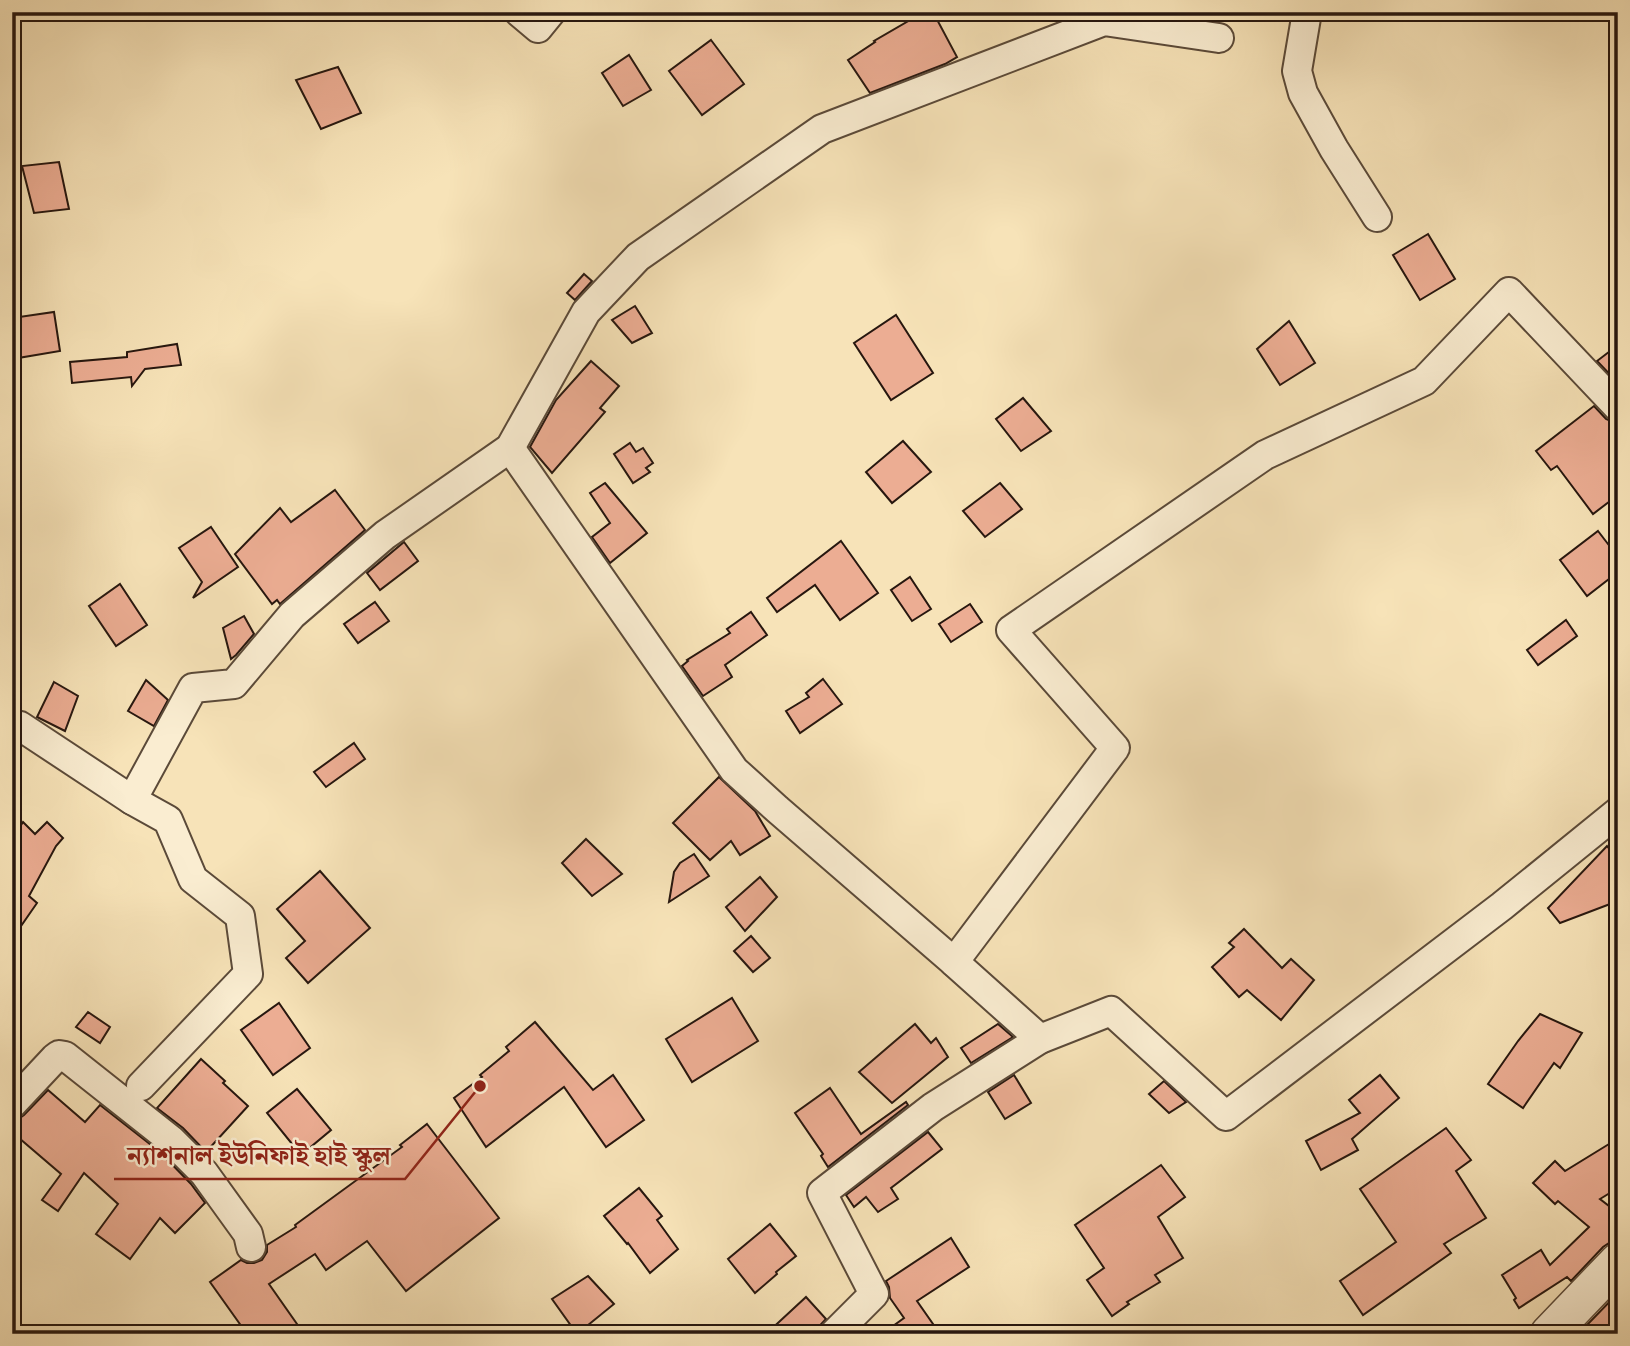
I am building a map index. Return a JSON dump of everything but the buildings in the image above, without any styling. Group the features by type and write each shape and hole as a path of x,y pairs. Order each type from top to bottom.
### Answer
{"street":[{"path":"519,12 538,28 551,12"},
{"path":"1307,12 1297,71 1303,93 1377,217"},
{"path":"132,800 193,688 234,684 292,615 385,535 510,448 586,312 638,257 822,129 1104,21 1219,38"},
{"path":"954,962 1115,748 1011,630 1265,455 1424,380 1509,292 1618,407"},
{"path":"510,448 734,770 1040,1039"},
{"path":"15,732 169,820 193,879 240,916 248,974 141,1086"},
{"path":"834,1334 874,1294 822,1193 933,1107 1040,1039 1111,1011 1226,1116 1502,906 1618,812"},
{"path":"12,1104 55,1058 65,1055 171,1140 204,1173 248,1234 251,1247"},
{"path":"1555,1331 1618,1262"}],"place":[{"name":"ন্যাশনাল ইউনিফাই হাই স্কুল","path":"480,1086"}]}
